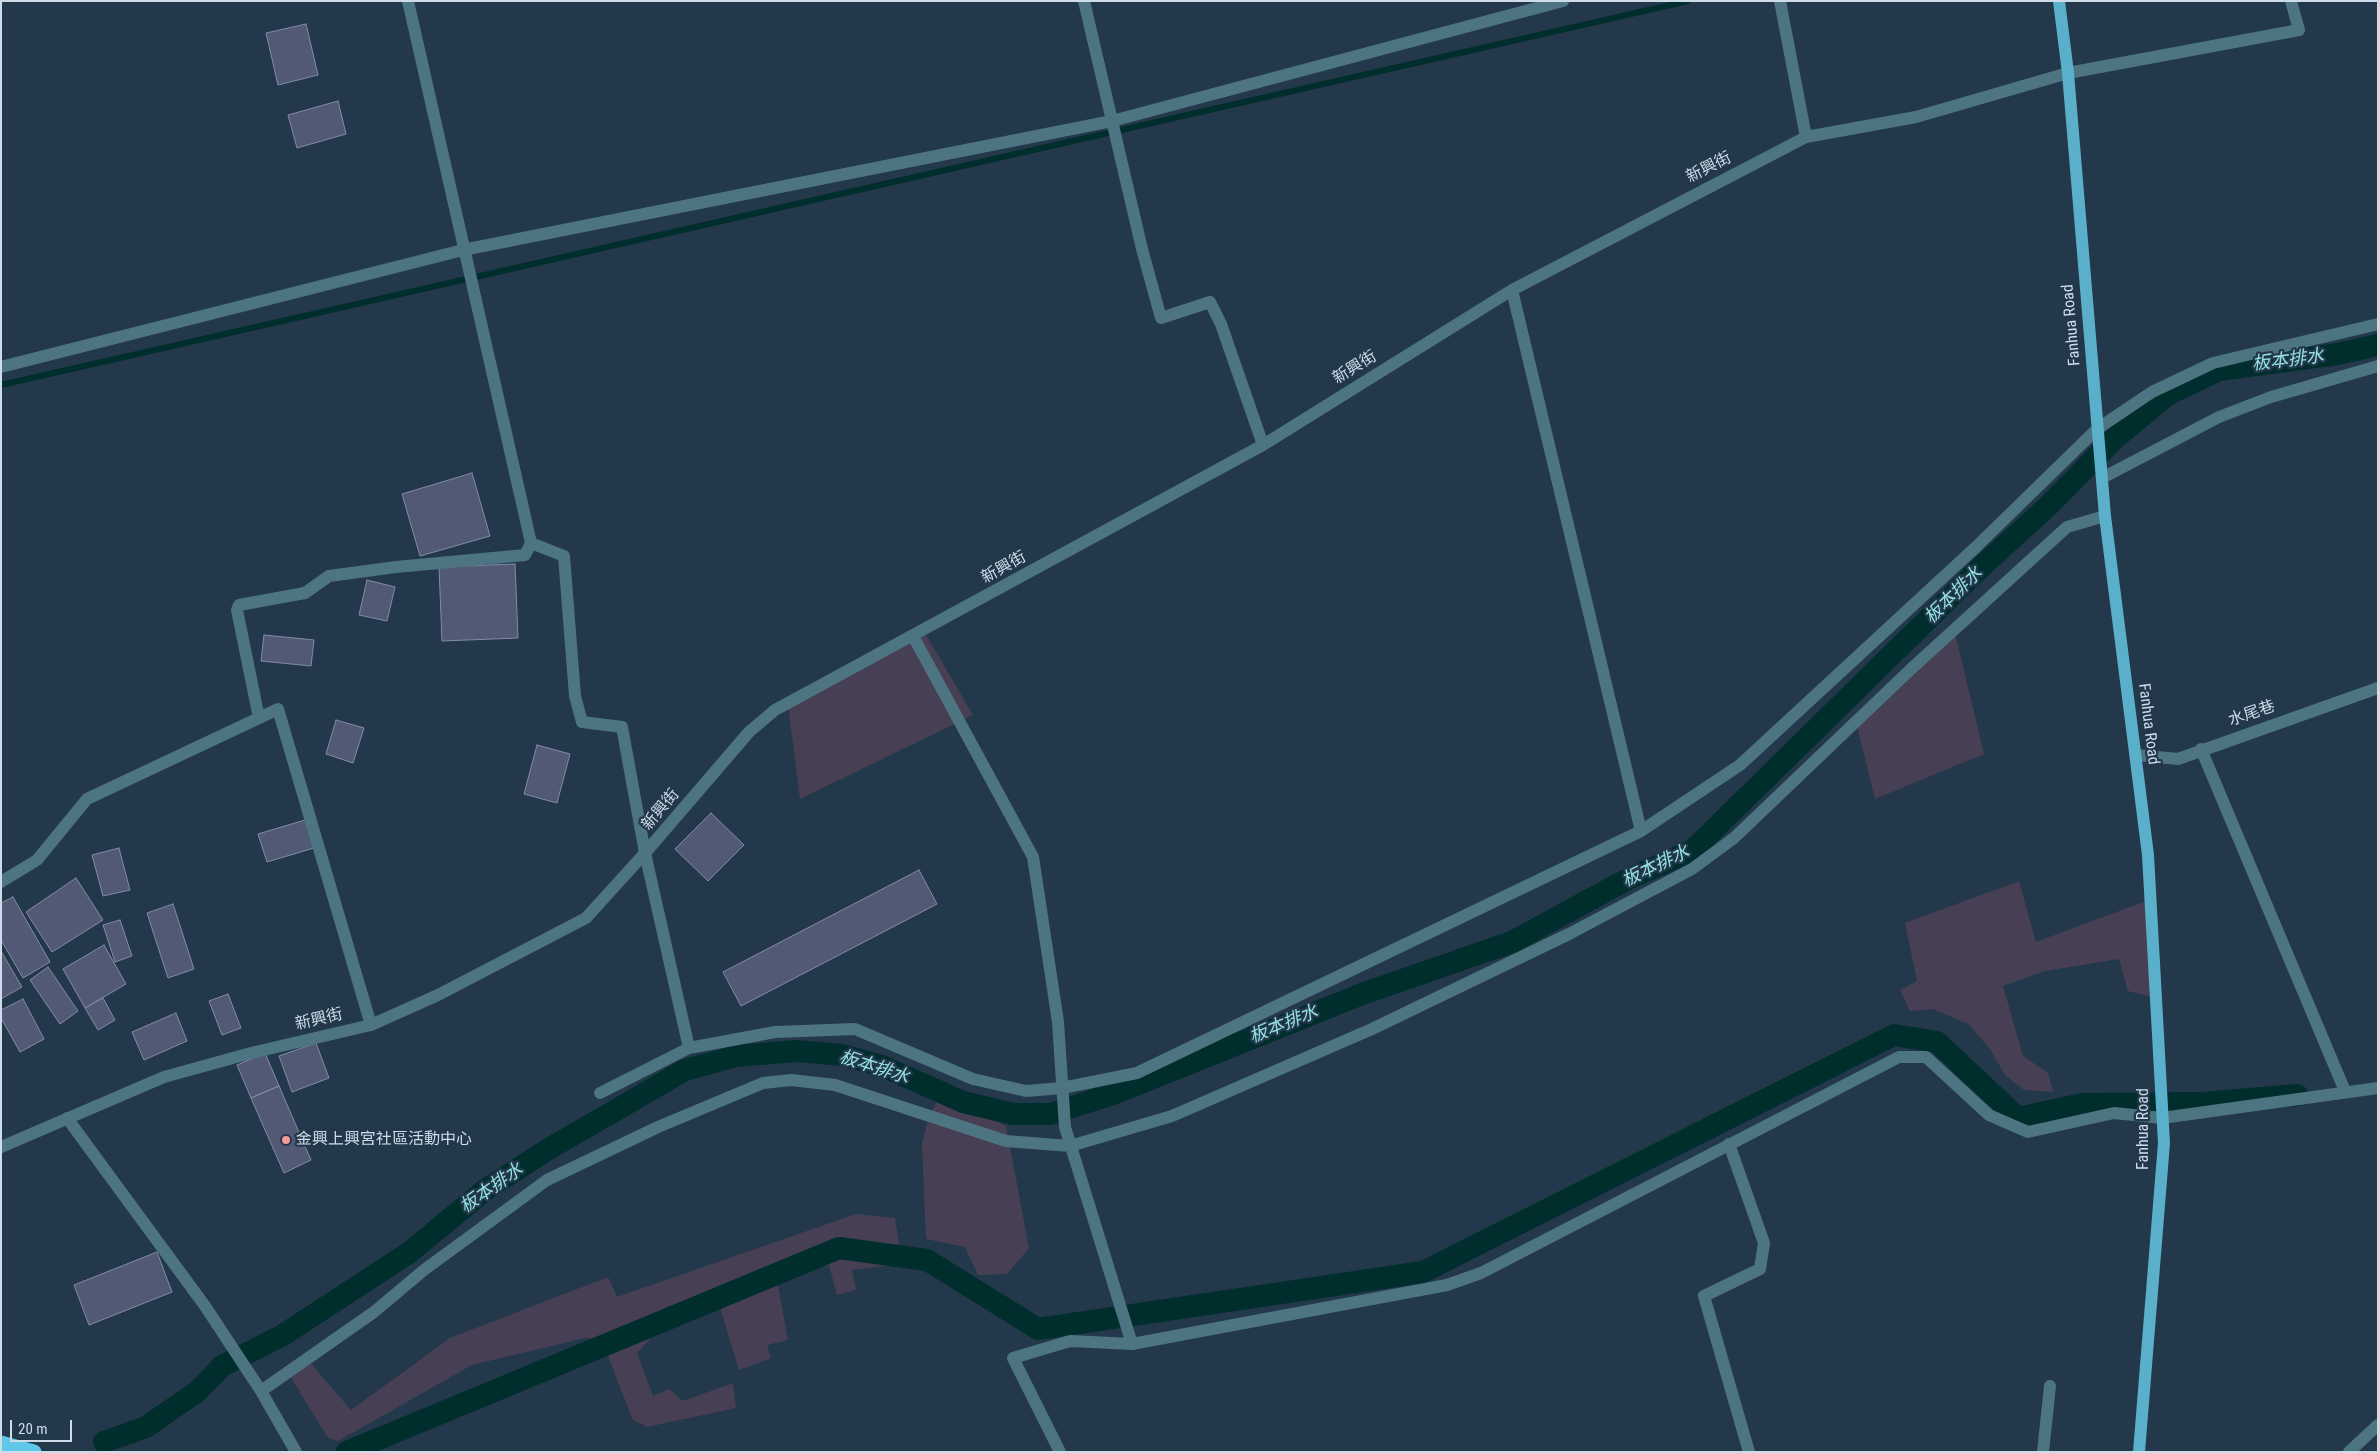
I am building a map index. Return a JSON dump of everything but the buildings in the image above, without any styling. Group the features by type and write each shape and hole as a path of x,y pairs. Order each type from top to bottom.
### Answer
{"highway":[{"path":"1,1443 34,1452"}],"main road":[{"name":"Fanhua Road","path":"2059,1 2068,73 2105,516 2148,855 2164,1143 2139,1452"}],"street":[{"path":"259,718 237,610 239,605 305,593 329,576 396,567 525,555 531,544 408,1"},
{"path":"1084,1 1142,249 1161,318 1210,302 1221,324 1263,445"},
{"path":"1,367 463,250 1112,120 1563,1"},
{"path":"1780,1 1806,138"},
{"name":"新興街","path":"1,1147 164,1077 251,1053 371,1025 438,995 586,918 645,853 749,732 769,716 1263,445 1512,290 1806,138 1916,117 2068,73 2298,30 2291,1"},
{"path":"1512,290 1641,831"},
{"path":"600,1093 689,1048 775,1032 855,1029 973,1079 1026,1091 1062,1088 1137,1073 1641,831 1740,765 1976,547 2097,429 2152,392 2213,363 2378,324"},
{"path":"2102,478 2219,417 2271,397 2378,366"},
{"path":"261,1391 374,1312 424,1270 548,1180 658,1126 762,1083 791,1080 836,1085 1006,1141 1070,1146 1172,1116 1372,1029 1569,934 1692,869 1734,838 1911,668 2067,527 2105,516"},
{"path":"531,544 564,556 575,696 582,722 622,727 645,853 689,1048"},
{"path":"913,636 1033,857 1058,1022 1064,1127 1132,1344"},
{"name":"水尾巷","path":"2136,755 2178,759 2378,688"},
{"path":"1,882 37,860 87,799 278,709 371,1025"},
{"path":"2202,749 2345,1091"},
{"path":"1060,1452 1013,1358 1070,1341 1132,1344 1447,1285 1481,1273 1899,1057 1926,1057 1989,1114 2028,1132 2114,1114 2162,1118 2345,1091 2378,1088"},
{"path":"67,1118 205,1306 261,1391 296,1452"},
{"path":"1730,1144 1764,1243 1763,1252 1760,1269 1704,1296 1749,1452"},
{"path":"2043,1452 2050,1386"},
{"path":"2349,1452 2378,1425"}],"shaded area":[{"path":"922,628 973,715 800,799 787,697"},
{"path":"1955,633 1984,754 1875,799 1857,726"},
{"path":"2019,881 2036,942 2149,900 2152,997 2128,991 2119,959 2045,971 2003,986 2023,1056 2048,1073 2053,1092 2024,1090 2005,1075 1990,1049 1968,1024 1933,1009 1910,1011 1900,990 1917,981 1905,923"},
{"path":"942,1093 1006,1126 1029,1248 1007,1274 978,1275 965,1247 926,1239 922,1143 929,1116"},
{"path":"856,1214 895,1218 902,1264 852,1270 856,1290 837,1295 829,1265 777,1280 788,1340 767,1345 771,1358 739,1370 719,1304 663,1326 637,1353 653,1396 669,1389 683,1401 733,1383 736,1408 647,1427 633,1420 602,1341 585,1338 472,1365 338,1441 328,1438 287,1371 293,1361 305,1357 351,1410 450,1338 608,1277 617,1297"}],"waterway":[{"path":"1,385 1688,1"},
{"name":"板本排水","path":"104,1442 146,1427 198,1391 222,1366 283,1335 410,1252 485,1190 547,1150 685,1070 737,1056 797,1051 842,1055 882,1066 963,1102 1013,1114 1050,1114 1113,1094 1362,994 1512,942 1626,880 1693,850 1979,569 2048,506 2114,439 2169,394 2219,370 2338,354 2378,345"},
{"path":"347,1452 839,1248 927,1260 1038,1329 1423,1272 1894,1035 1937,1042 2018,1118 2082,1104 2202,1103 2297,1095"}],"place":[{"name":"金興上興宮社區活動中心","path":"286,1140"}]}
